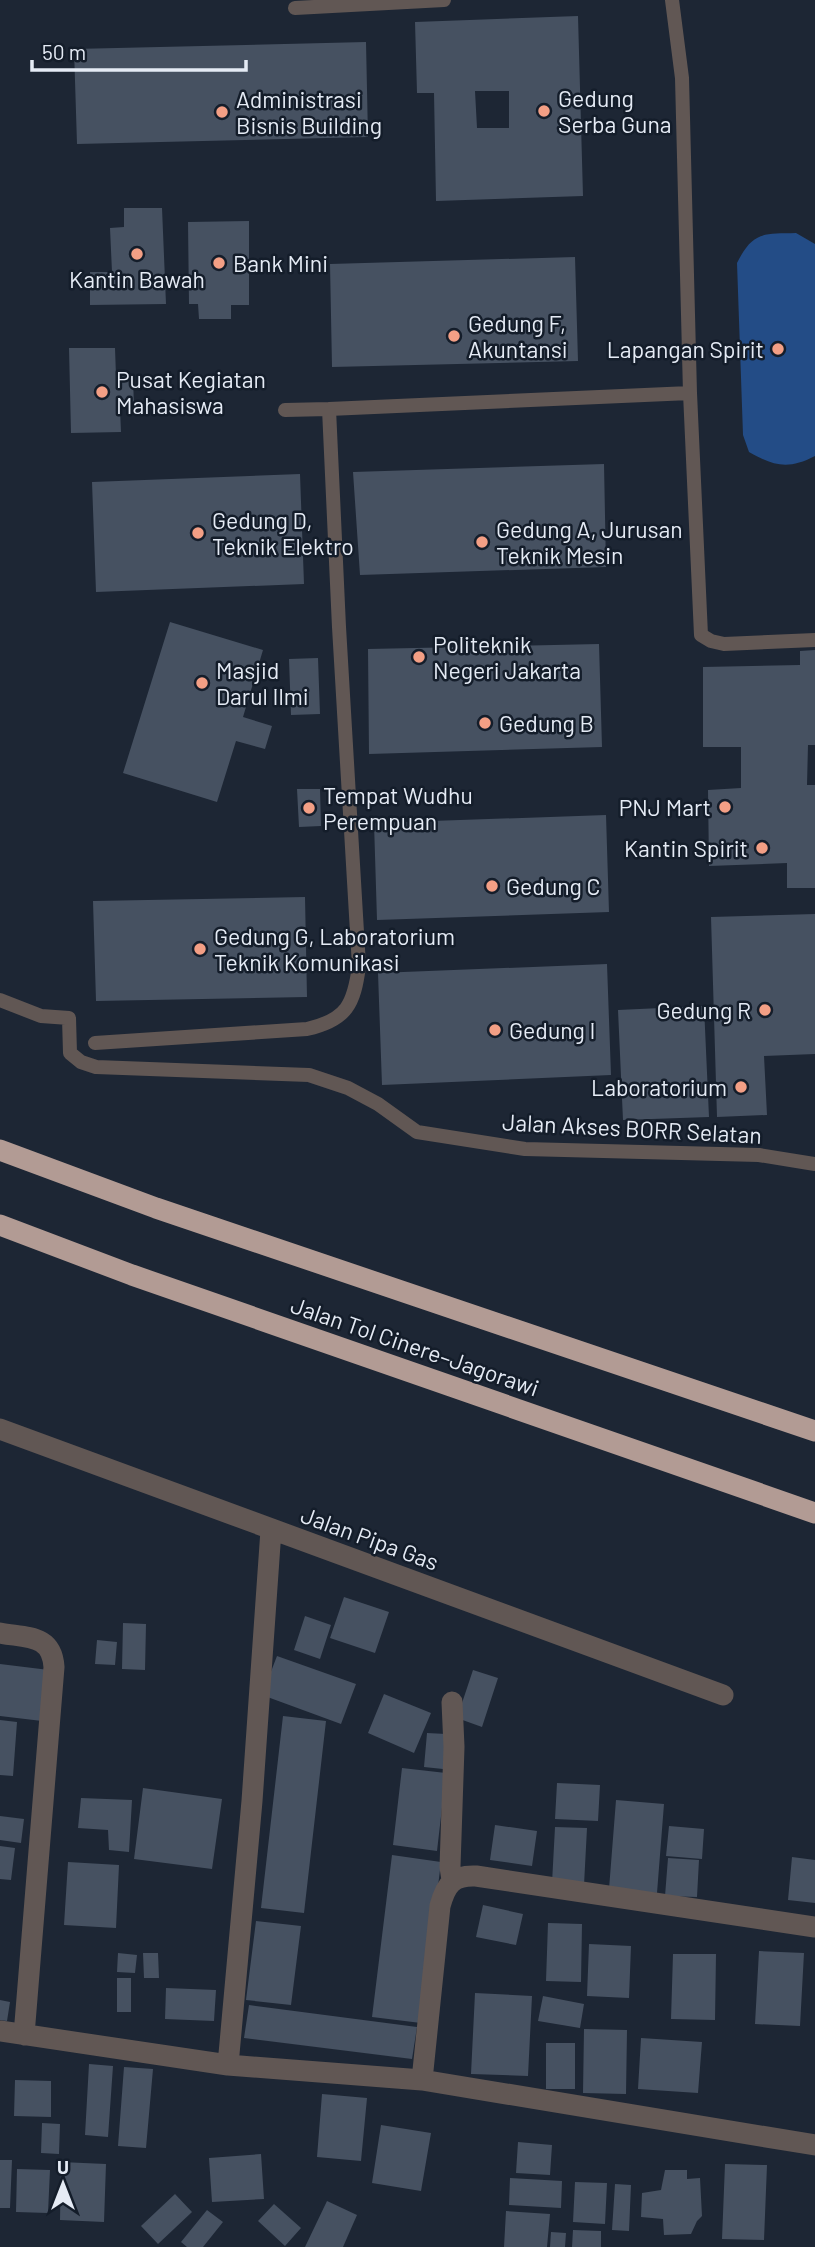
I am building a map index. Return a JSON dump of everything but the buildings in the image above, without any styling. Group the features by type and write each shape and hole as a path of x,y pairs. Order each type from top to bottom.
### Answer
{"highway":[{"name":"Jalan Tol Cinere–Jagorawi","path":"0,1150 169,1213 815,1431"},
{"name":"Jalan Tol Cinere–Jagorawi","path":"0,1225 132,1275 815,1513"}],"street":[{"name":"Jalan Pipa Gas","path":"0,1429 723,1695"},
{"path":"228,2065 252,1801 271,1530"},
{"path":"0,1633 43,1642 52,1650 54,1660 24,2035"},
{"path":"452,1702 452,1880"},
{"path":"422,2080 440,1906 452,1880 463,1876 476,1876 815,1927"},
{"path":"0,2031 228,2065 422,2080 815,2145"}],"lane":[{"path":"295,8 444,0"},
{"path":"672,0 682,78 690,393 701,635 724,644 815,640"},
{"path":"285,410 690,393"},
{"path":"94,1043 307,1029 333,1021 347,1010 352,997 359,966 329,409"},
{"name":"Jalan Akses BORR Selatan","path":"0,1000 41,1016 67,1016 70,1053 81,1062 96,1068 309,1075 348,1088 378,1104 417,1132 525,1149 759,1155 815,1164"}],"shaded area":[{"name":"Lapangan Spirit","path":"796,233 815,244 815,456 789,465 774,463 749,452 743,435 737,263 748,245 760,236"}],"place":[{"name":"Gedung Serba Guna","path":"544,111"},
{"name":"Administrasi Bisnis Building","path":"222,112"},
{"name":"Kantin Bawah","path":"137,254"},
{"name":"Bank Mini","path":"219,263"},
{"name":"Gedung F, Akuntansi","path":"454,336"},
{"name":"Lapangan Spirit","path":"778,349"},
{"name":"Pusat Kegiatan Mahasiswa","path":"102,392"},
{"name":"Gedung D, Teknik Elektro","path":"198,533"},
{"name":"Gedung A, Jurusan Teknik Mesin","path":"482,542"},
{"name":"Politeknik Negeri Jakarta","path":"419,657"},
{"name":"Masjid Darul Ilmi","path":"202,683"},
{"name":"Gedung B","path":"485,723"},
{"name":"PNJ Mart","path":"725,807"},
{"name":"Tempat Wudhu Perempuan","path":"309,808"},
{"name":"Kantin Spirit","path":"762,848"},
{"name":"Gedung C","path":"492,886"},
{"name":"Gedung G, Laboratorium Teknik Komunikasi","path":"200,949"},
{"name":"Gedung R","path":"765,1010"},
{"name":"Gedung I","path":"495,1030"},
{"name":"Laboratorium","path":"741,1087"}]}
